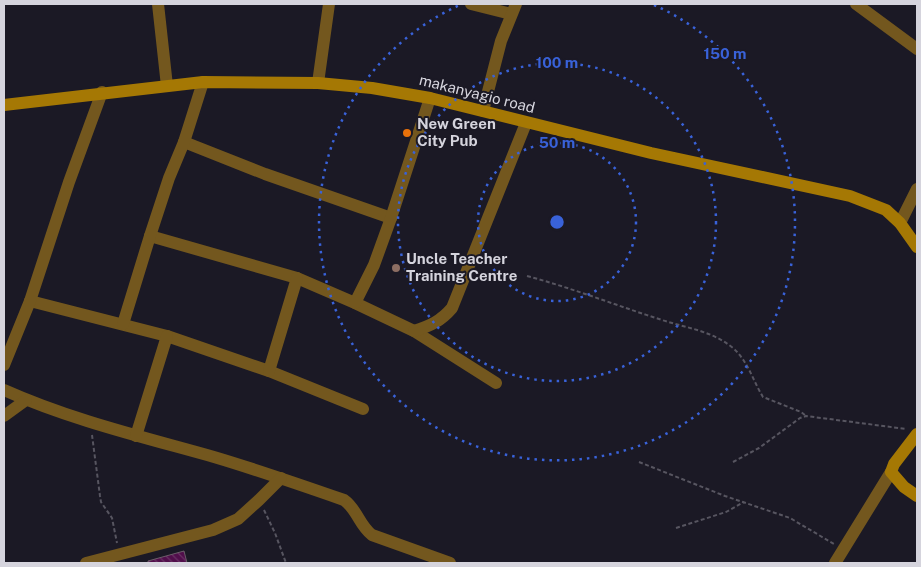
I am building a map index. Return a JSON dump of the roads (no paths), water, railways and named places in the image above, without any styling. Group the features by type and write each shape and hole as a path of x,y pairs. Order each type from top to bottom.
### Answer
{"street":[{"path":"158,4 168,86"},
{"path":"318,83 329,4"},
{"path":"471,4 513,9 501,41 483,111"},
{"path":"856,4 917,49"},
{"path":"123,324 169,178 184,142 203,82"},
{"name":"makanyagio road","path":"4,105 102,92 203,82 318,83 372,88 430,98 651,153 850,196 886,210 900,223 917,247"},
{"path":"4,365 30,301 69,182 102,92"},
{"path":"355,302 374,265 430,98"},
{"path":"414,331 433,325 444,318 452,308 526,123"},
{"path":"184,142 265,174 391,218"},
{"path":"900,223 917,189"},
{"path":"150,236 297,278 355,302 414,331 496,384"},
{"path":"269,371 297,278"},
{"path":"30,301 167,336 269,371 362,409"},
{"path":"136,436 167,336"},
{"path":"4,390 26,400 90,422 282,478 344,500 355,509 363,526 372,535 450,563"},
{"path":"4,416 26,400"},
{"path":"835,563 913,432"},
{"path":"890,472 904,487 917,496"},
{"path":"86,563 213,530 238,519 282,478"}],"place":[{"name":"New Green City Pub","path":"407,133"},
{"name":"Uncle Teacher Training Centre","path":"396,268"}]}
